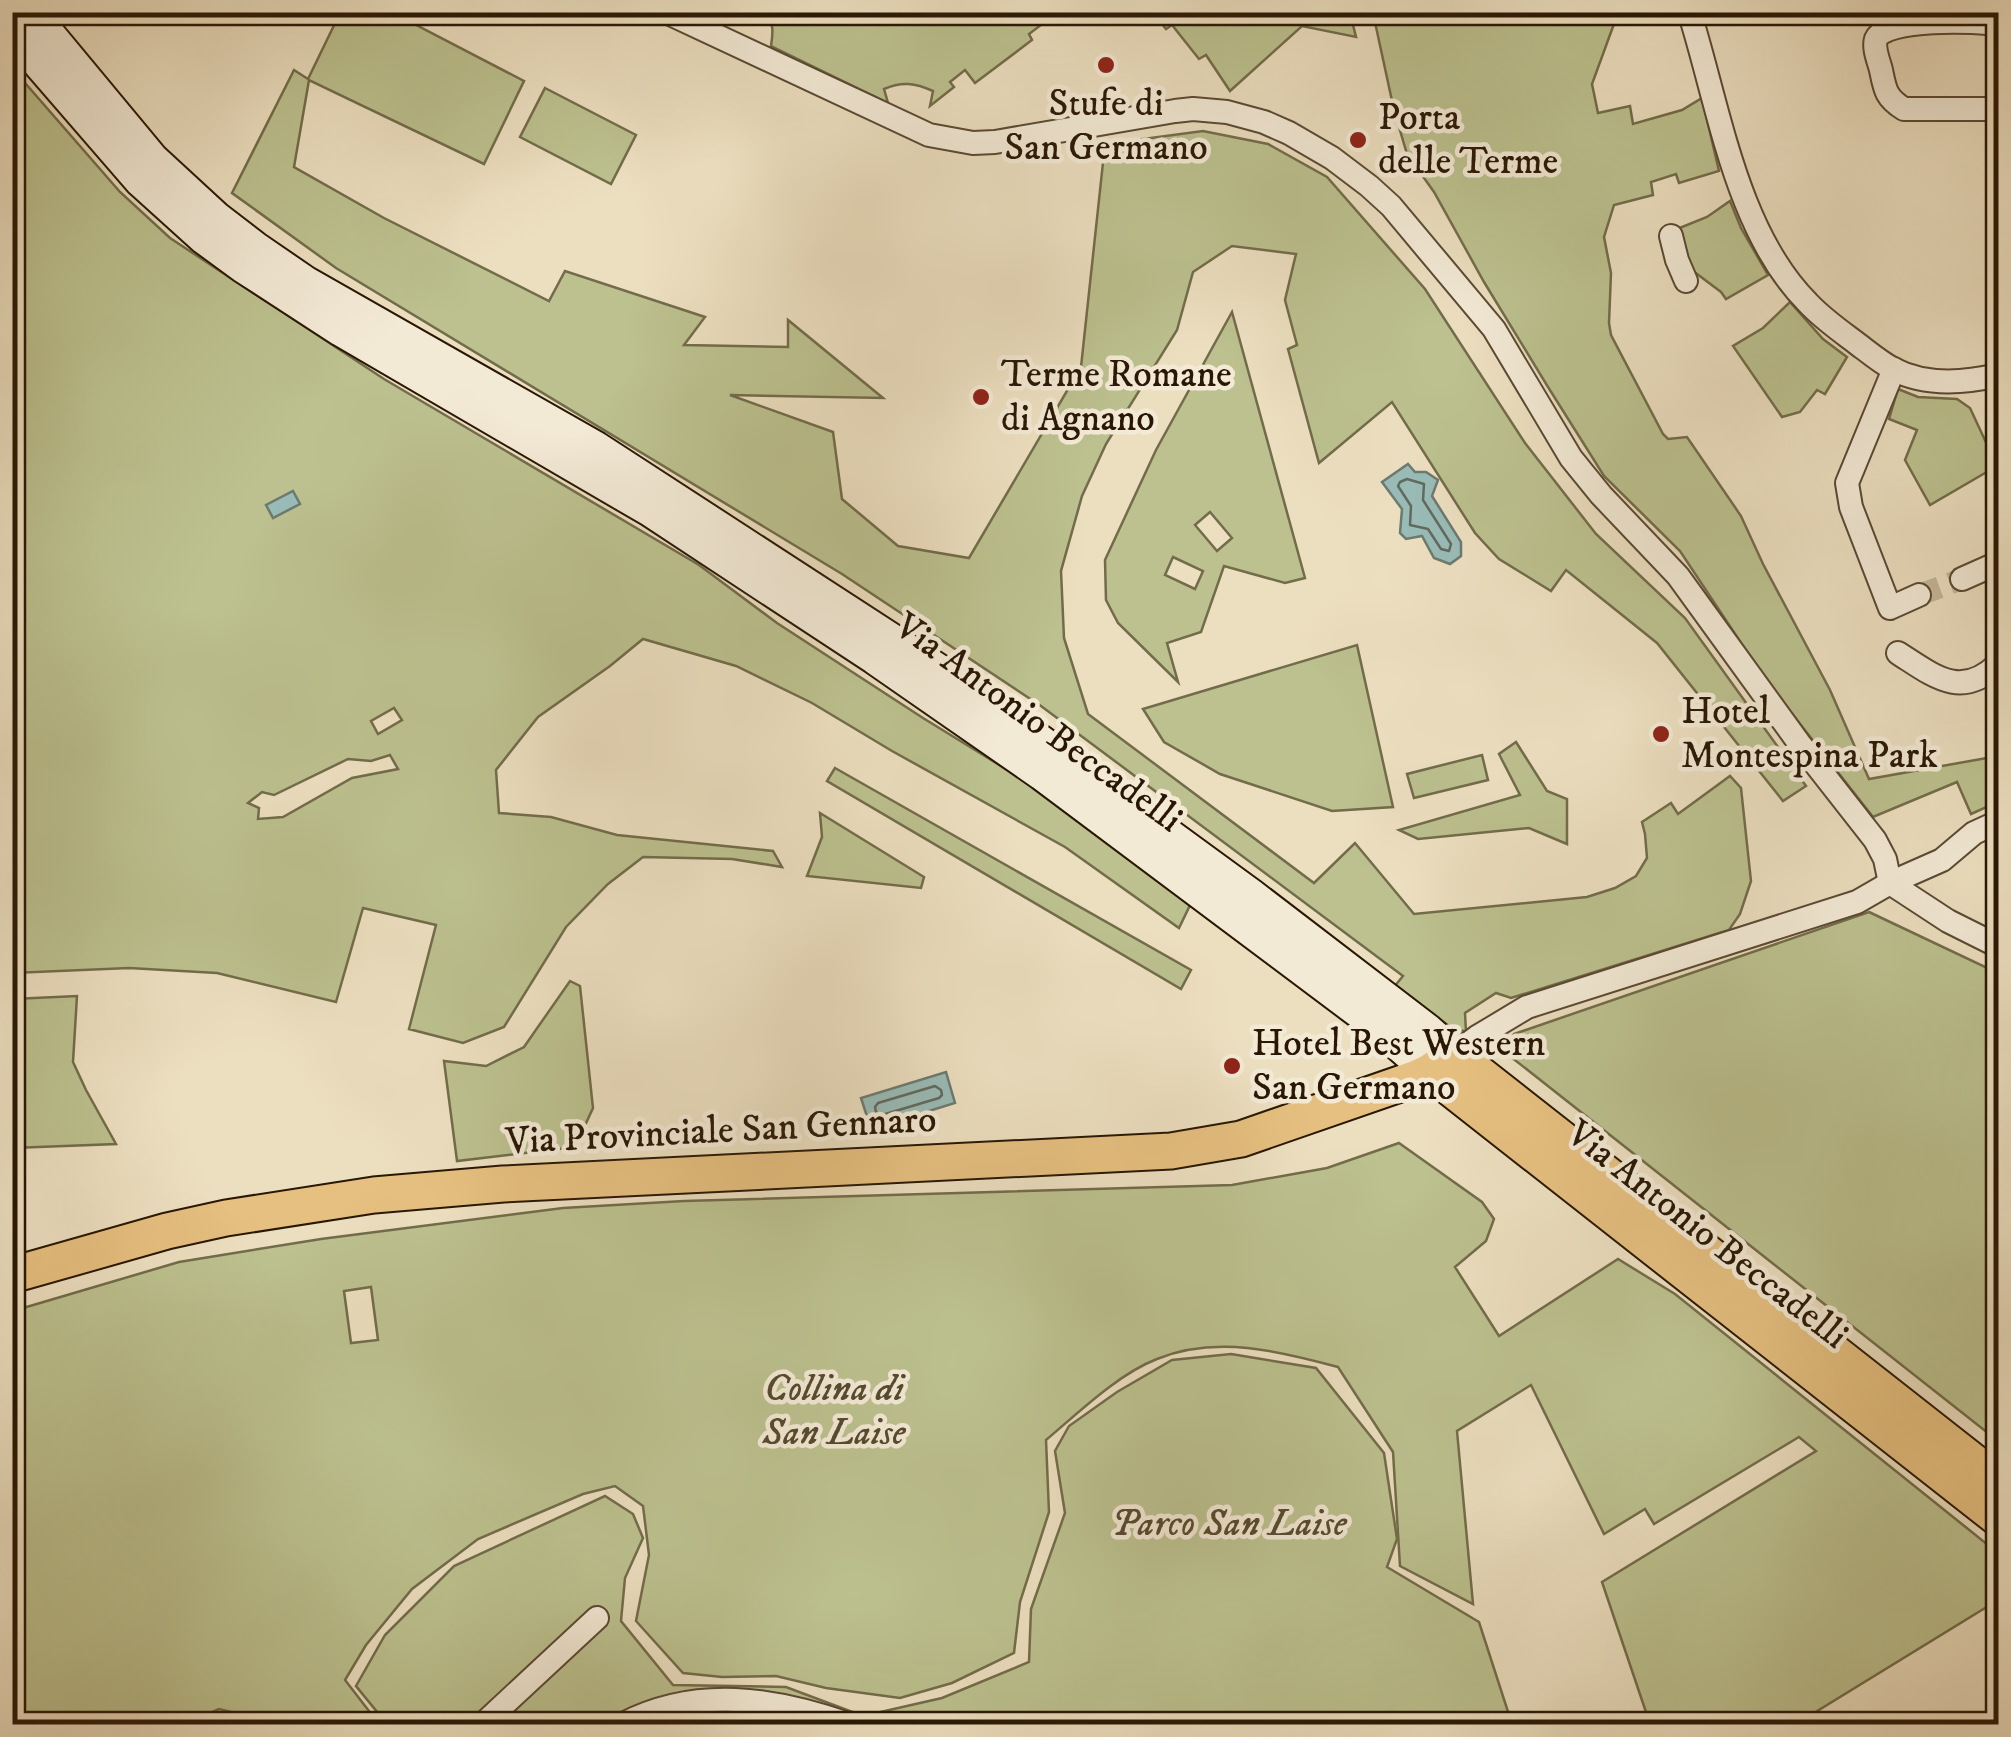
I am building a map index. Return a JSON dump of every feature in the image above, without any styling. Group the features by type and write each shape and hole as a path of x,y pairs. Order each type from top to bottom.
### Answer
{"main road":[{"name":"Via Antonio Beccadelli","path":"30,12 152,159 254,248 306,283 596,448 981,698 1273,930 1373,1022 1442,1063 1998,1481"},
{"name":"Via Antonio Beccadelli","path":"12,32 141,181 203,237 244,267 356,339 650,510 1273,930"},
{"name":"Via Antonio Beccadelli","path":"1442,1063 1998,1518"},
{"name":"Via Provinciale San Gennaro","path":"12,1275 211,1222 374,1195 503,1184 1190,1149 1241,1139 1304,1119 1442,1063"}],"street":[{"path":"666,12 906,126 940,138 995,142 1193,109 1227,112 1264,122 1332,158 1391,206 1494,329 1570,458 1678,576 1875,840 1890,883 1948,922 1998,946"},
{"path":"1998,25 1933,21 1896,28 1881,32 1876,38 1876,49 1885,89 1892,102 1904,109 1998,109"},
{"path":"1692,22 1750,214 1773,256 1806,301 1829,323 1894,370 1922,379 1951,382 1998,375"},
{"path":"1670,236 1686,280"},
{"path":"1894,370 1847,483 1851,507 1890,608 1919,595"},
{"path":"1962,579 1998,563"},
{"path":"1898,654 1939,679 1955,684 1988,674 1998,664"},
{"name":"Via Provinciale San Gennaro","path":"1442,1063 1526,1007 1857,902 1942,860 1974,833 1998,822"},
{"path":"484,1724 596,1618"},
{"path":"623,1724 681,1702 730,1700 779,1704 848,1724"}],"green space":[{"path":"340,13 393,13 524,81 484,164 309,80 294,167 384,218 549,301 565,271 705,317 684,345 788,347 788,320 883,398 730,395 833,432 842,499 898,546 969,558 1081,367 1105,144 1203,131 1268,144 1327,177 1425,289 1525,443 1596,534 1685,618 1806,786 1783,801 1657,643 1566,570 1551,591 1499,559 1475,533 1392,402 1319,463 1288,349 1297,345 1285,300 1296,254 1232,246 1193,272 1177,330 1106,444 1082,496 1061,571 1064,638 1088,714 1314,883 1355,843 1414,914 1587,897 1615,888 1636,876 1647,858 1642,822 1671,803 1678,814 1730,776 1741,788 1751,881 1740,914 1729,930 1511,998 1496,993 1465,1013 1466,1032 1449,1026 1394,987 1403,976 1041,706 842,574 336,268 232,193 294,70 308,79"},
{"path":"766,13 1075,13 1061,23 1054,15 1029,34 1032,40 975,83 965,70 950,82 954,87 930,106 933,91 926,88 909,84 891,86 884,89 888,103 771,46 772,24"},
{"path":"1143,13 1350,13 1356,37 1302,26 1230,91 1206,55 1199,59 1172,25 1166,29 1154,14 1148,18"},
{"path":"1373,13 1618,13 1592,84 1598,113 1630,106 1633,124 1682,110 1702,98 1719,171 1679,183 1676,174 1651,182 1653,195 1614,205 1604,237 1611,273 1611,335 1663,434 1668,439 1687,437 1741,516 1830,690 1869,779 1998,756 1998,802 1971,814 1957,782 1873,817 1767,682 1680,551 1604,476 1548,387 1434,192 1407,154"},
{"path":"12,68 120,192 170,238 384,379 699,565 777,623 1071,809 1191,903 1179,928 1065,847 812,703 736,666 643,639 538,717 496,770 499,813 551,817 617,835 773,851 782,867 732,859 643,857 608,884 566,927 504,1027 463,1043 409,1029 436,925 363,908 336,1002 217,973 129,968 13,973","holes":["394,708 402,720 378,734 371,721","390,755 398,769 352,778 283,817 258,819 259,808 248,803 262,792 274,795 348,759 371,761"]},
{"path":"545,88 636,135 611,184 520,137"},
{"path":"1730,201 1768,275 1726,299 1689,268 1677,229 1707,217"},
{"path":"1790,302 1823,339 1847,357 1825,394 1817,390 1800,412 1782,417 1733,346 1763,328"},
{"path":"1232,312 1305,578 1285,583 1224,566 1201,632 1167,643 1178,682 1118,623 1106,600 1105,560 1156,450","holes":["1210,512 1232,538 1217,551 1195,525","1173,557 1203,571 1195,589 1165,575"]},
{"path":"1898,389 1918,397 1957,399 1970,408 1997,466 1930,505 1905,460 1917,430 1889,419"},
{"path":"1357,645 1393,807 1332,811 1220,774 1164,742 1143,709"},
{"path":"1516,742 1547,791 1567,799 1567,844 1529,828 1418,839 1399,830 1520,795 1499,754"},
{"path":"1482,755 1488,780 1414,798 1407,774"},
{"path":"835,768 1191,970 1181,989 827,781"},
{"path":"820,813 924,877 921,888 807,876 822,837"},
{"path":"1869,912 1998,973 1998,1441 1506,1053 1514,1034"},
{"path":"570,981 580,986 593,1108 575,1147 457,1161 444,1061 486,1066 524,1047"},
{"path":"77,996 73,1062 116,1144 13,1148 13,999"},
{"name":"Collina di San Laise","path":"1399,1143 1482,1202 1494,1219 1486,1241 1455,1267 1499,1336 1618,1259 1675,1294 1998,1553 1998,1600 1796,1724 1650,1724 1602,1582 1816,1451 1799,1437 1654,1524 1645,1509 1604,1534 1531,1385 1457,1431 1473,1604 1400,1566 1393,1452 1338,1367 1270,1351 1202,1348 1157,1359 1128,1374 1046,1440 1049,1512 1020,1602 1014,1653 952,1683 900,1698 826,1688 776,1676 683,1673 636,1621 649,1555 643,1506 615,1486 583,1494 478,1539 412,1589 366,1645 345,1680 379,1724 246,1724 240,1714 219,1709 185,1724 13,1724 13,1311 179,1262 321,1239 563,1208 1232,1185 1327,1168","holes":["371,1287 378,1340 351,1343 344,1291"]},
{"name":"Parco San Laise","path":"1231,1354 1316,1368 1384,1453 1397,1539 1387,1567 1479,1622 1512,1724 387,1724 356,1686 385,1635 454,1566 605,1496 633,1514 643,1538 625,1578 621,1621 673,1685 786,1687 863,1716 942,1698 1029,1662 1031,1609 1065,1513 1055,1451 1069,1426 1172,1360"}],"water":[{"path":"1408,464 1415,472 1426,472 1438,480 1432,496 1461,542 1461,556 1450,564 1434,558 1422,536 1406,539 1400,533 1402,509 1382,482"},
{"path":"293,491 300,504 273,518 266,505"},
{"path":"946,1072 955,1103 871,1129 861,1098"}],"tunnel":[{"path":"1919,595 1962,579"}],"place":[{"name":"Stufe di San Germano","path":"1106,65"},
{"name":"Porta delle Terme","path":"1358,140"},
{"name":"Terme Romane di Agnano","path":"981,397"},
{"name":"Hotel Montespina Park","path":"1661,734"},
{"name":"Hotel Best Western San Germano","path":"1232,1066"}]}
